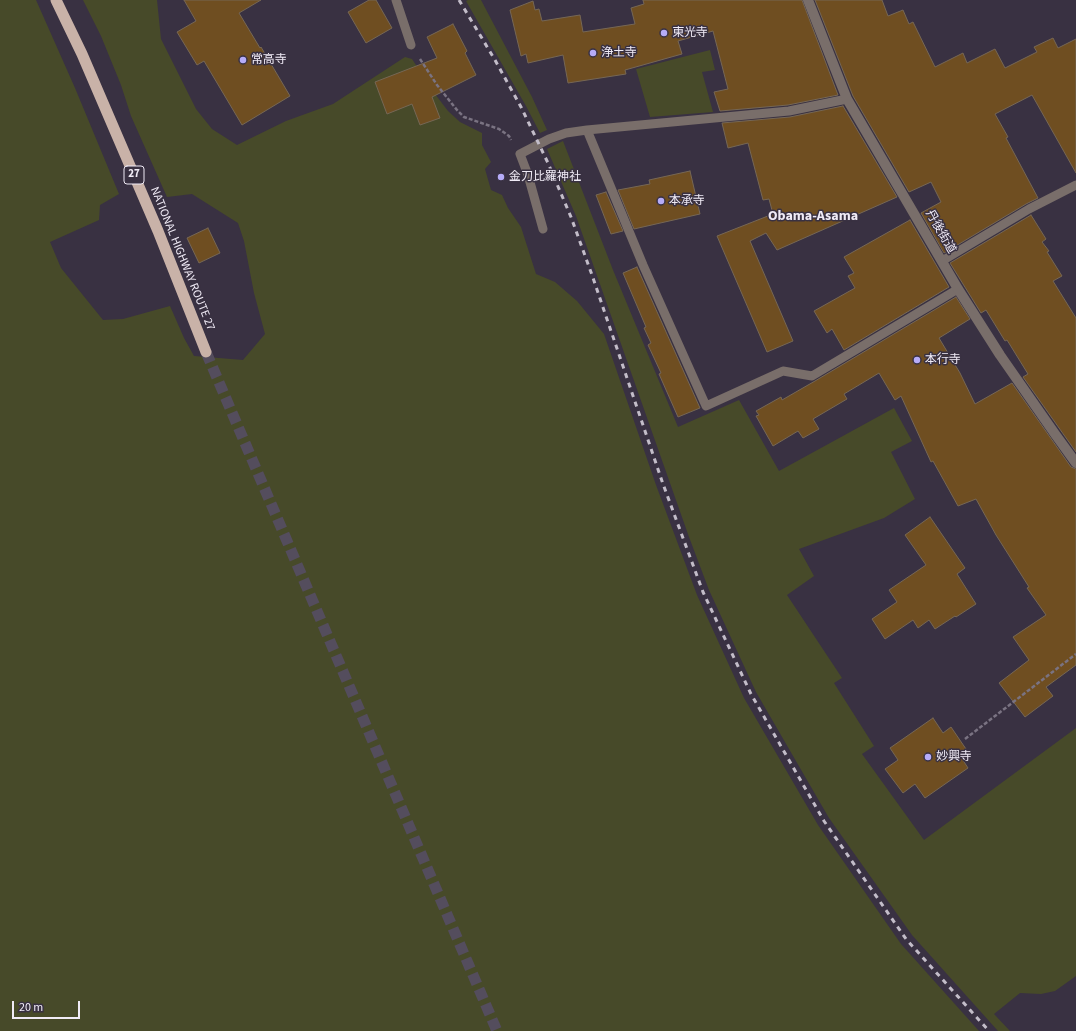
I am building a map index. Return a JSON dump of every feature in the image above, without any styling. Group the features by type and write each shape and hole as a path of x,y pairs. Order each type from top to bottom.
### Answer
{"highway":[{"name":"NATIONAL HIGHWAY ROUTE 27","path":"56,0 82,54 158,231 206,352"}],"street":[{"name":"丹後街道","path":"808,0 847,99 958,289 1000,355 1076,463"}],"lane":[{"path":"396,0 410,45"},
{"path":"543,228 528,175 520,154 549,139 566,133 588,130 789,110 847,99"},
{"path":"588,130 643,265 706,406 783,371 812,376 958,289"},
{"path":"942,261 1029,209 1076,185"}],"path":[{"path":"410,45 437,85 464,117 499,129 509,136 520,154"},
{"path":"965,739 1076,654"}],"green space":[{"path":"0,0 36,0 75,88 119,194 100,205 99,220 50,242 61,268 103,320 123,319 170,306 184,338 194,356 243,360 265,334 254,293 244,241 238,223 192,194 167,197 131,116 121,85 101,36 83,0 157,0 161,39 196,109 212,129 237,145 286,121 333,104 405,57 412,59 448,111 460,122 482,133 482,145 491,162 485,169 491,190 502,195 508,208 521,227 536,274 555,282 577,301 604,334 656,485 697,595 744,698 818,825 901,944 979,1031 0,1031"},
{"path":"481,0 532,97 547,130 540,133 466,1"},
{"path":"710,50 715,70 702,72 713,112 650,117 636,69"},
{"path":"563,141 613,270 678,427 739,400 779,471 894,408 912,441 891,452 915,499 884,518 799,549 814,576 787,595 842,678 834,683 874,746 862,754 924,840 1076,728 1076,976 1055,991 1041,994 1020,993 994,1014 1010,1031 998,1031 912,935 829,818 756,692 709,590 576,216 547,149"}],"building":[{"name":"常高寺","path":"184,0 261,0 239,13 290,96 242,125 204,61 197,65 177,32 196,21"},
{"path":"369,0 376,0 392,28 366,43 348,12"},
{"path":"643,0 802,0 838,95 788,105 720,111 714,92 728,89 713,31 678,41 682,54 625,70 626,74 568,83 563,55 528,63 526,54 521,56 510,10 533,1 535,10 539,9 542,21 580,15 583,32 635,24 631,8 644,4"},
{"path":"815,0 882,0 888,16 903,10 909,24 913,22 935,67 963,53 967,63 995,49 1005,68 1037,52 1034,47 1053,38 1058,48 1076,39 1076,173 1032,95 995,114 1038,198 944,253 921,213 941,202 931,182 909,192 853,96"},
{"path":"453,24 467,51 465,53 476,75 432,97 440,118 420,125 412,104 387,114 375,82 437,58 427,37"},
{"path":"843,106 897,197 777,250 766,233 750,241 793,341 767,352 717,236 773,214 769,199 763,200 748,143 728,148 722,123 790,117"},
{"name":"本承寺","path":"690,171 700,214 634,229 618,190 650,184 649,180"},
{"path":"606,192 623,231 611,234 596,195"},
{"path":"1031,215 1046,239 1042,242 1049,251 1047,252 1062,276 1053,281 1076,318 1076,452 1023,377 1028,374 1007,340 1005,341 986,310 981,313 950,263"},
{"path":"910,220 949,287 844,350 832,329 827,333 814,311 855,288 848,276 854,273 844,257"},
{"path":"208,228 220,253 199,263 187,238"},
{"path":"637,267 700,408 678,417 659,374 661,373 648,345 651,343 644,328 646,327 623,273"},
{"path":"956,297 970,319 939,338 960,373 975,404 1012,383 1071,467 1076,469 1076,665 1046,687 1053,696 1025,717 999,683 1029,660 1013,637 1046,615 1027,588 1029,587 996,535 976,499 958,506 933,461 931,462 901,396 895,400 879,373 844,394 847,399 813,419 819,429 803,438 798,431 773,446 756,416 759,415 756,411 781,397 782,400"},
{"path":"930,517 965,568 957,574 976,604 935,629 929,620 918,628 913,620 885,639 872,619 897,602 889,590 926,565 905,535"},
{"name":"妙興寺","path":"933,718 943,733 951,727 966,749 959,754 968,768 925,798 915,784 903,793 885,769 898,760 890,748"}],"tunnel":[{"path":"206,352 497,1031"}],"railway":[{"path":"459,0 521,107 548,163 571,217 663,484 703,592 751,694 824,821 906,939 989,1031"}],"place":[{"name":"東光寺","path":"664,33"},
{"name":"浄土寺","path":"593,53"},
{"name":"常高寺","path":"243,60"},
{"name":"金刀比羅神社","path":"501,177"},
{"name":"本承寺","path":"661,201"},
{"name":"本行寺","path":"917,360"},
{"name":"妙興寺","path":"928,757"}],"district":[{"name":"Obama-Asama","path":"813,217"}]}
